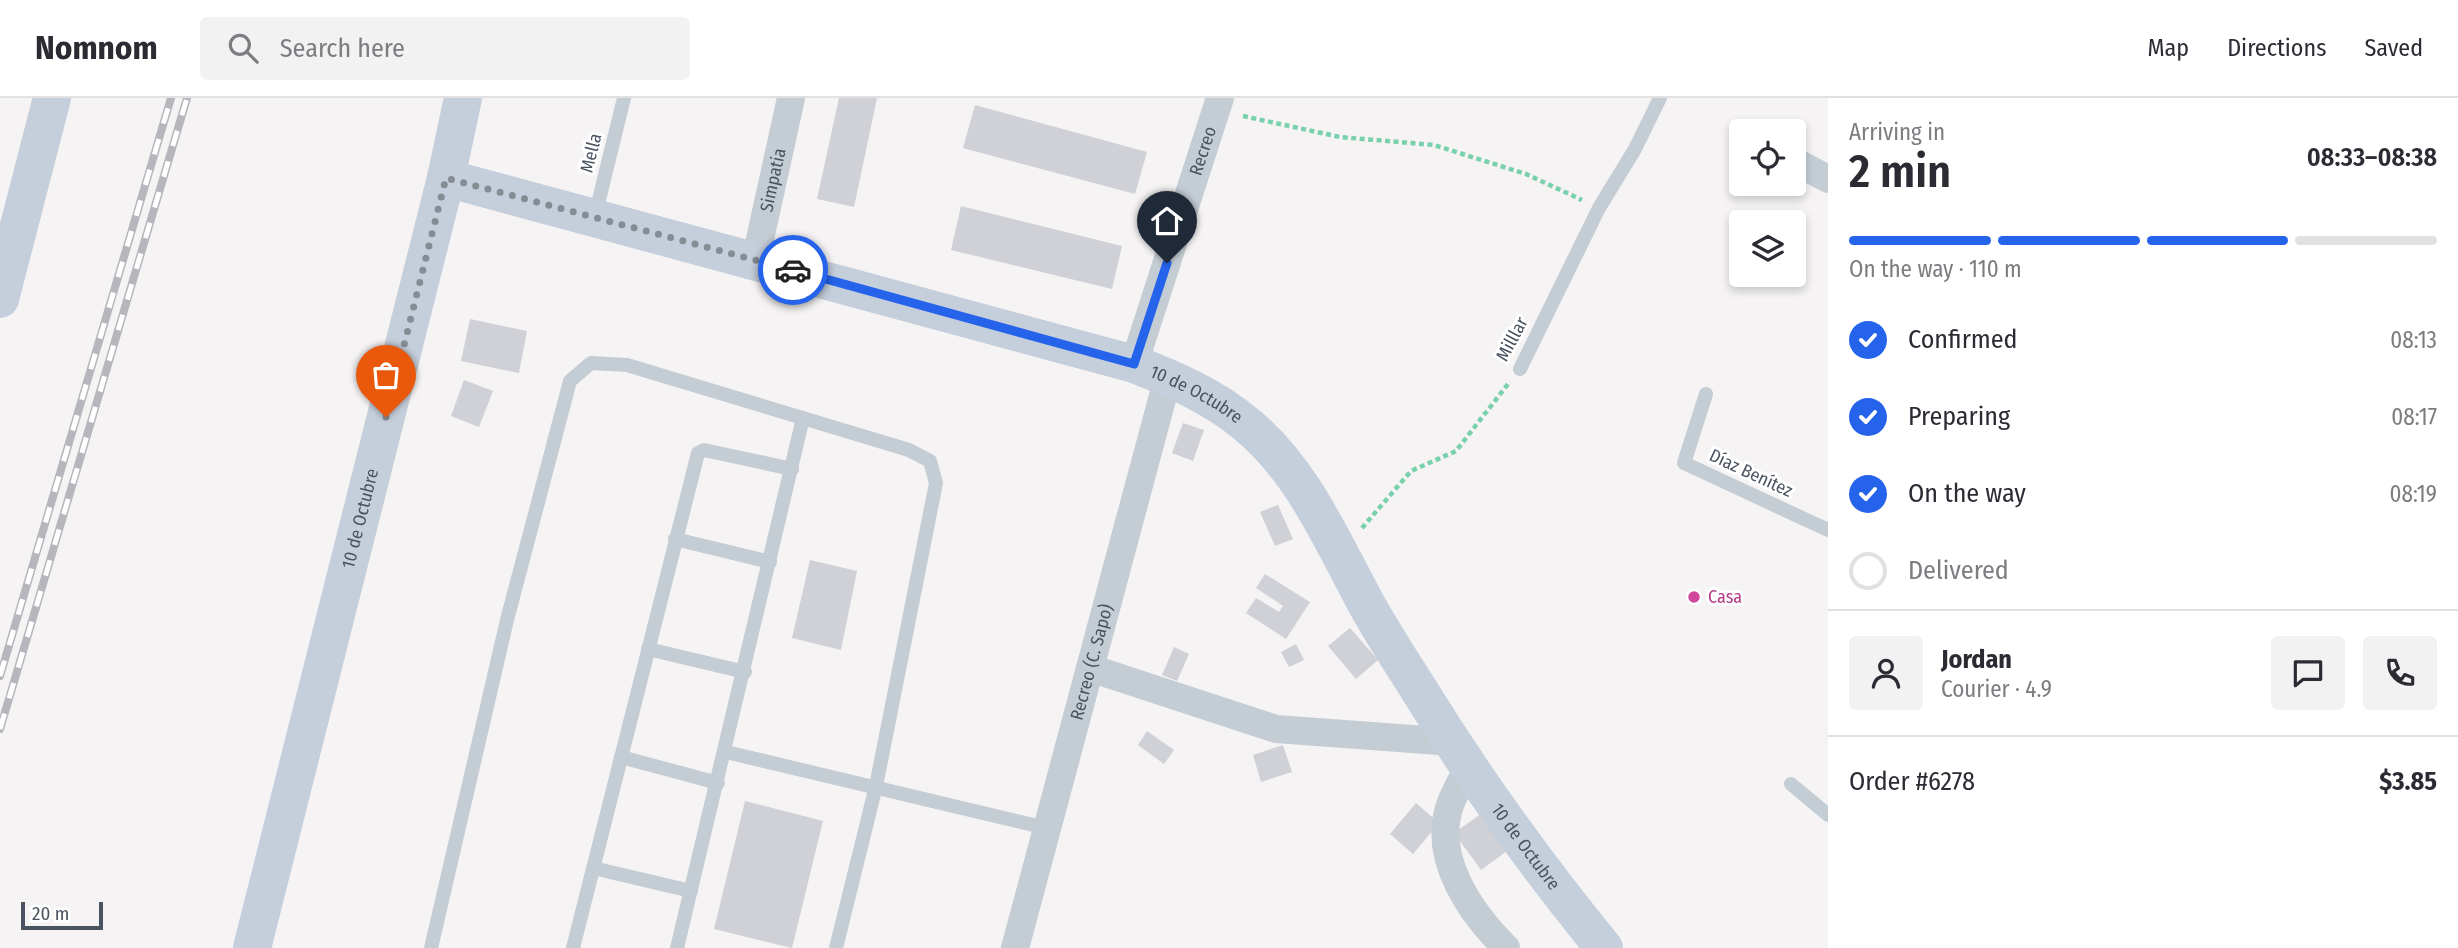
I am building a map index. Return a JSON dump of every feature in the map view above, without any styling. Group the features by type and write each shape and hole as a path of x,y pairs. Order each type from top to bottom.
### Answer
{"main road":[{"path":"0,299 52,98"},
{"path":"446,178 463,98"},
{"name":"10 de Octubre","path":"252,948 446,178 1151,371 1246,423 1273,449 1307,496 1341,552 1362,595 1461,754 1564,899 1604,948"}],"street":[{"name":"Simpatia","path":"755,262 791,98"},
{"name":"Recreo","path":"1151,371 1217,104"},
{"path":"1806,167 1828,179"},
{"name":"Recreo (C. Sapo)","path":"1015,948 1090,668 1151,371"},
{"path":"1090,668 1276,729 1461,754 1444,845 1455,880 1487,929 1506,948"}],"lane":[{"name":"Mella","path":"595,217 624,98"},
{"name":"Milllar","path":"1520,369 1599,208 1635,149 1660,98"},
{"path":"431,948 507,620 570,381 591,363 627,365 909,450 930,461 936,483 876,786 836,948"},
{"name":"Díaz Benítez","path":"1706,394 1684,463 1828,530"},
{"path":"677,948 726,752 803,418"},
{"path":"573,948 698,453 704,450 792,469"},
{"path":"675,539 770,562"},
{"path":"648,649 744,672"},
{"path":"726,752 1046,828"},
{"path":"621,757 718,783"},
{"path":"1791,784 1828,814"},
{"path":"593,868 691,891"}],"path":[{"path":"1217,104 1340,137 1434,145 1526,174 1599,208"},
{"name":"Milllar","path":"1341,552 1411,471 1456,451 1520,369"}],"building":[{"path":"839,98 877,98 854,207 817,199"},
{"path":"975,105 1147,152 1135,194 963,148"},
{"path":"961,206 1122,246 1112,289 951,250"},
{"path":"470,319 527,331 519,373 461,361"},
{"path":"464,380 493,391 479,427 451,416"},
{"path":"1183,423 1204,430 1193,461 1172,453"},
{"path":"1278,505 1293,539 1275,546 1260,512"},
{"path":"810,560 857,571 841,650 792,638"},
{"path":"1265,574 1310,602 1286,639 1246,613 1256,598 1279,612 1283,606 1256,588"},
{"path":"1350,628 1378,660 1356,679 1328,646"},
{"path":"1296,644 1304,660 1289,667 1281,652"},
{"path":"1174,647 1189,654 1177,681 1162,675"},
{"path":"1147,731 1174,750 1164,764 1138,745"},
{"path":"1283,745 1292,772 1261,782 1253,755"},
{"path":"745,801 823,821 792,948 714,929"},
{"path":"1416,803 1439,823 1413,854 1390,834"},
{"path":"1481,814 1507,851 1481,870 1454,833"}],"railway":[{"path":"0,676 171,98"},
{"path":"0,729 187,98"}],"way so far":[{"path":"386,417 446,178 793,270"}],"place":[{"name":"Casa","path":"1694,597"}],"route":[{"path":"793,270 1134,364 1167,263"}]}
